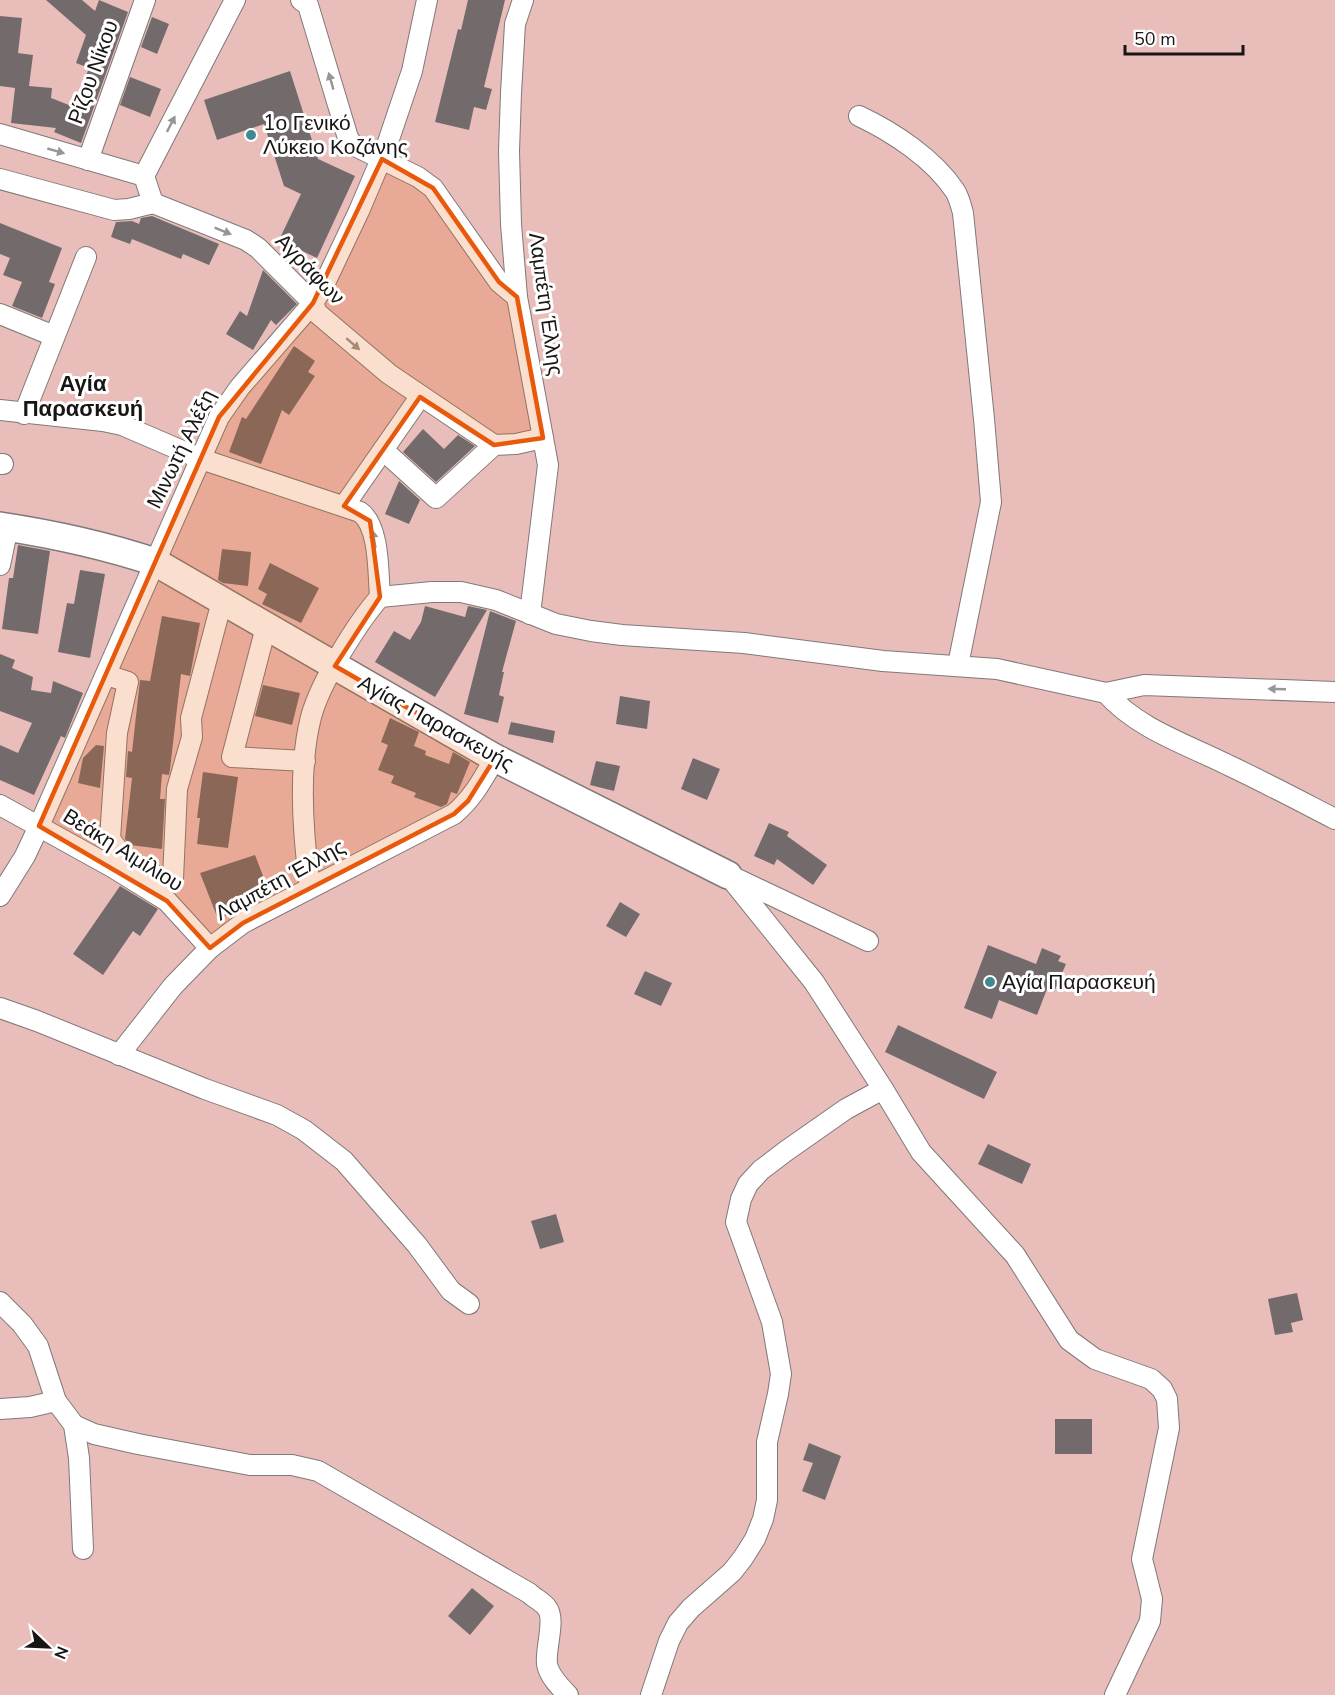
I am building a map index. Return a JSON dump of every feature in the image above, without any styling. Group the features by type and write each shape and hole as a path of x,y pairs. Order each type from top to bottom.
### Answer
{"street":[{"path":"301,0 308,6 311,13 348,138 353,145 418,177 433,188 499,282 517,297"},
{"name":"Μινωτή Αλέξη","path":"0,896 25,856 39,826 219,417 227,403 314,303 348,233 382,159 412,70 427,0"},
{"name":"Λαμπέτη Έλλης","path":"523,0 515,24 509,152 511,224 517,297 548,465 530,614"},
{"name":"Ρίζου Νίκου","path":"88,160 138,2"},
{"path":"0,179 114,210 153,203 144,176 228,2"},
{"path":"859,116 882,127 913,148 944,177 957,193 963,213 991,502 958,665"},
{"path":"0,134 144,176"},
{"name":"Αγράφων","path":"153,203 246,240 258,248 314,303 317,313 389,374 494,445"},
{"path":"24,414 86,256"},
{"path":"0,314 54,336"},
{"path":"344,506 420,397"},
{"path":"0,410 122,425 201,459 360,512 370,521 375,537 380,597 364,617 335,666 311,716 305,761 305,848 310,887"},
{"path":"383,450 436,498 494,445 516,444 543,438"},
{"path":"0,565 4,527"},
{"name":"Αγίας Παρασκευής","path":"4,527 69,538 155,562 495,758 728,875 868,941"},
{"path":"380,597 461,592 496,600 556,624 622,635 744,644 871,659 958,665 1024,674 1106,693 1144,686 1335,692"},
{"path":"107,675 128,682 117,733 110,839 125,859 169,883 173,879 177,789 192,737 191,718 222,601"},
{"path":"266,627 232,757 305,761"},
{"path":"1106,693 1119,707 1138,720 1335,819"},
{"name":"Λαμπέτη Έλλης","path":"119,1055 173,986 210,948 243,923 454,814 481,784 495,758"},
{"name":"Βεάκη Αιμίλιου","path":"0,805 112,867 167,901 210,948"},
{"path":"728,875 814,982 921,1152 1015,1255 1069,1340 1095,1359 1151,1380 1162,1389 1167,1399 1169,1428 1142,1559 1152,1599 1150,1622 1115,1695"},
{"path":"0,1008 277,1115 304,1130 344,1161 417,1245 451,1291 469,1304"},
{"path":"651,1695 669,1641 678,1623 691,1608 732,1572 743,1558 755,1539 767,1500 767,1442 781,1374 772,1322 736,1222 741,1199 748,1185 761,1170 846,1109 883,1089"},
{"path":"0,1302 22,1324 38,1346 56,1401 74,1425 79,1458 83,1549"},
{"path":"0,1409 30,1407 56,1401"},
{"path":"74,1425 94,1434 146,1446 250,1465 292,1465 318,1472 335,1481 529,1593 548,1609 551,1617 546,1653 547,1666 568,1695"}],"highlighted area":[{"path":"382,159 433,188 499,282 517,297 543,438 494,445 420,397 344,506 370,521 380,597 335,666 495,758 468,801 454,814 243,923 210,948 167,901 39,826 219,417 313,303"}],"shaded area":[{"path":"0,0 1335,0 1335,1695 0,1695"}],"building":[{"path":"46,0 82,0 95,11 99,0 128,12 81,143 54,132 56,128 11,123 15,88 0,86 0,16 22,18 18,53 33,55 29,86 52,88 51,98 74,107 89,68 76,63 86,35"},
{"path":"468,0 505,0 484,87 492,89 486,110 474,107 469,130 435,122 458,29 461,30"},
{"path":"152,17 169,24 157,54 141,47"},
{"path":"290,71 318,159 355,176 317,258 279,240 301,194 284,186 264,124 217,140 204,100"},
{"path":"130,77 161,89 150,117 120,105"},
{"path":"152,216 219,244 209,265 183,254 181,259 132,239 130,244 111,237 116,222 132,221 139,224 141,218"},
{"path":"0,223 62,248 49,282 55,284 42,318 12,306 22,282 3,275 10,258 0,254"},
{"path":"263,270 297,304 276,325 271,320 253,350 226,334 240,311 247,316"},
{"path":"294,346 315,361 308,372 315,376 289,415 282,410 261,464 229,452 242,417 246,419"},
{"path":"423,429 444,449 458,435 475,446 436,482 403,452"},
{"path":"399,481 420,500 409,524 385,514"},
{"path":"18,545 50,551 38,634 2,629 9,578 13,578"},
{"path":"222,549 251,552 248,586 223,583 218,580"},
{"path":"270,563 319,588 301,623 262,604 267,594 258,589"},
{"path":"80,570 105,574 90,658 58,652 67,603 74,604"},
{"path":"425,606 465,617 468,606 487,610 435,697 375,662 394,631 410,640 421,622"},
{"path":"490,611 516,621 502,672 504,672 499,695 504,697 498,723 464,714"},
{"path":"162,616 200,623 190,676 181,674 169,775 162,774 160,799 165,799 162,849 130,845 125,839 132,778 126,777 128,751 132,752 140,680 150,681"},
{"path":"0,654 15,660 12,668 33,677 31,690 51,693 53,681 83,693 65,738 61,736 34,795 0,780 0,745 18,753 32,723 0,711"},
{"path":"263,685 300,693 292,725 255,716"},
{"path":"620,696 650,701 647,729 616,724"},
{"path":"390,718 419,732 414,746 426,751 425,755 449,764 453,752 470,762 457,794 451,792 447,804 441,807 414,797 416,793 391,783 394,776 378,770 388,745 381,742"},
{"path":"511,722 555,731 553,743 508,734"},
{"path":"96,745 104,746 100,788 78,783 83,758"},
{"path":"693,758 720,769 707,800 681,789"},
{"path":"596,761 620,766 614,791 590,785"},
{"path":"203,772 238,777 228,848 197,844 200,818 197,818"},
{"path":"769,823 789,832 787,836 827,865 813,885 777,859 774,865 754,856"},
{"path":"255,855 265,881 258,884 262,896 239,904 241,910 218,919 200,873"},
{"path":"120,886 158,909 140,936 133,931 103,975 73,954"},
{"path":"620,902 640,914 626,937 606,926"},
{"path":"988,945 1036,964 1042,948 1061,956 1058,961 1066,964 1054,992 1047,989 1037,1015 999,1000 992,1019 964,1008"},
{"path":"645,971 672,983 661,1006 634,994"},
{"path":"898,1025 997,1072 984,1099 885,1052"},
{"path":"988,1144 1031,1164 1022,1184 978,1164"},
{"path":"556,1214 564,1242 540,1249 531,1221"},
{"path":"1297,1293 1303,1320 1291,1323 1293,1332 1275,1335 1268,1299"},
{"path":"1055,1419 1092,1419 1092,1454 1055,1454"},
{"path":"809,1443 841,1456 825,1500 802,1491 813,1463 803,1460"},
{"path":"472,1588 494,1606 470,1635 448,1616"}],"place":[{"name":"1ο Γενικό Λύκειο Κοζάνης","path":"251,135"},
{"name":"Αγία Παρασκευή","path":"990,982"}],"district":[{"name":"Αγία Παρασκευή","path":"83,396"}]}
